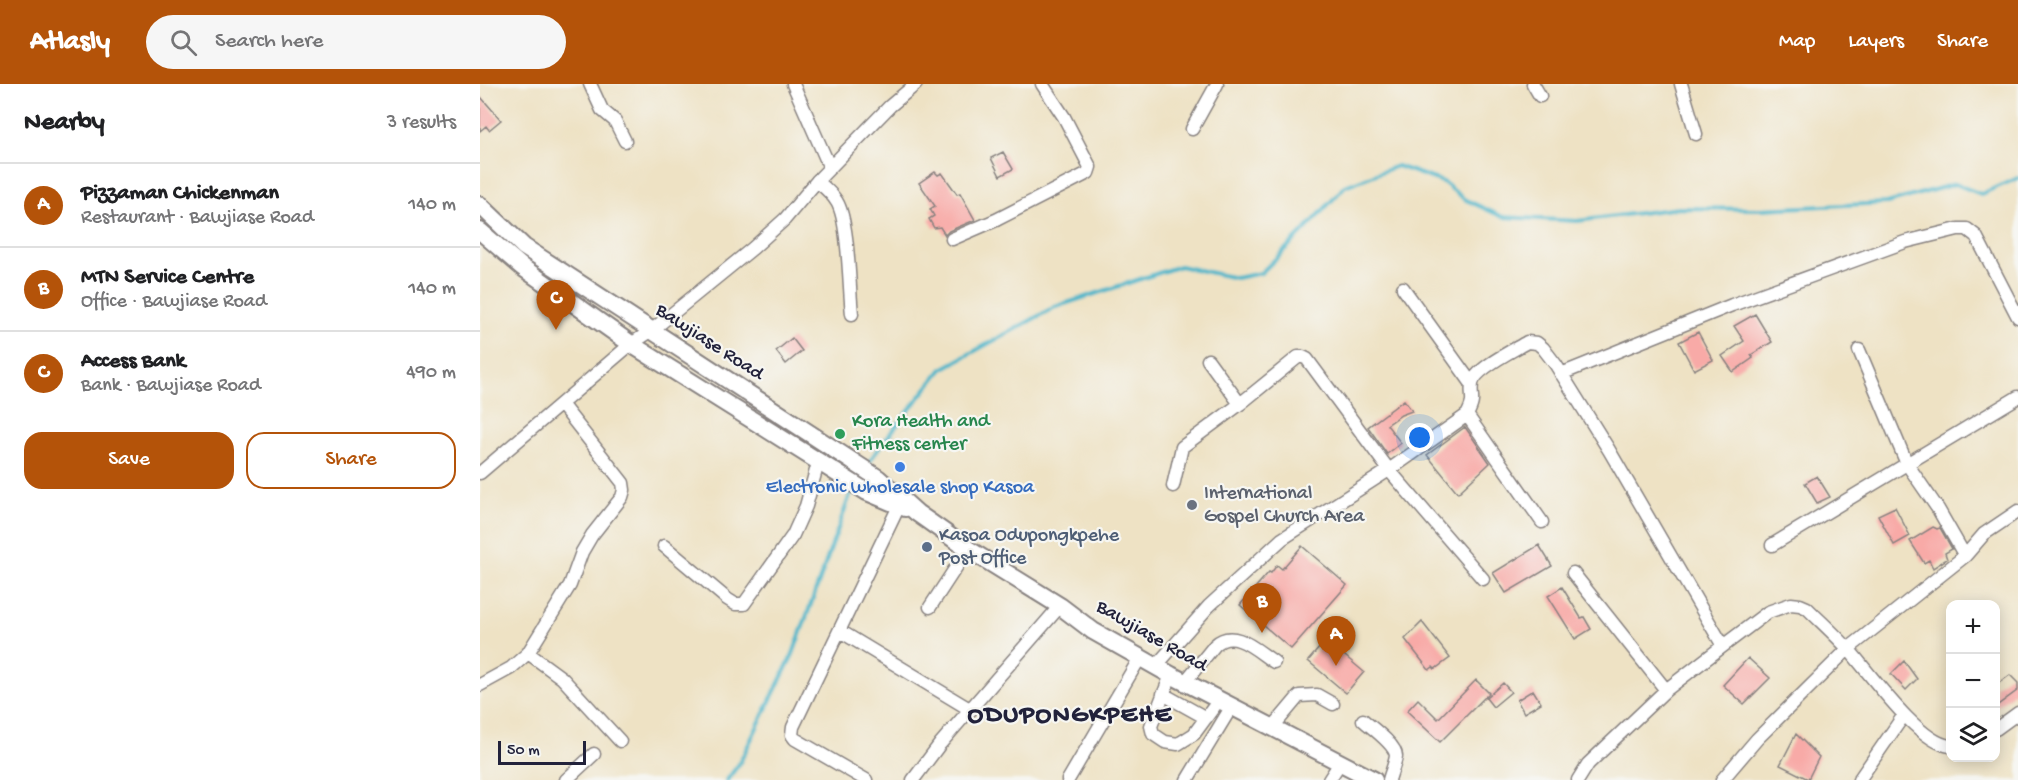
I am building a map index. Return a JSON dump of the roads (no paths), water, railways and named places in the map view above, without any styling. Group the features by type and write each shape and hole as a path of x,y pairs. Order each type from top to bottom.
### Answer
{"main road":[{"name":"Bawjiase Road","path":"480,205 524,247 878,478 917,513 968,549 1060,606 1093,631 1374,780"},
{"name":"Bawjiase Road","path":"480,231 522,267 631,344 841,477 867,492 917,513"}],"street":[{"path":"590,84 602,110 615,121 625,141"},
{"path":"793,84 830,168"},
{"path":"480,473 631,344 651,331 753,248 785,219 817,181 890,106 916,84"},
{"path":"952,239 996,220 1088,173 1090,167 1064,117 1042,84"},
{"path":"1192,129 1217,84"},
{"path":"1533,84 1540,96"},
{"path":"1681,84 1696,134"},
{"path":"817,181 838,203 843,220 852,314"},
{"path":"1562,374 1732,305 1905,242 1958,229 1967,230 1976,236 2018,317"},
{"path":"1403,288 1472,384"},
{"path":"1225,703 1206,718 1194,734 1178,744 1164,742 1153,734 1150,726 1171,674 1209,606 1282,539 1467,416 1473,404 1472,384 1476,374 1527,342 1537,343 1543,348 1562,374 1723,646"},
{"path":"1859,350 1907,464 1938,509 1965,556"},
{"path":"1173,486 1182,447 1298,357 1303,357 1307,359 1389,470 1483,579"},
{"path":"1208,360 1240,404"},
{"path":"1772,545 2018,397"},
{"path":"480,685 511,668 528,653 570,585 587,543 622,497 623,483 561,404"},
{"path":"1467,416 1542,522"},
{"path":"664,546 727,599 735,604 744,604 793,535 807,506 819,463"},
{"path":"866,780 792,735 793,727 899,506"},
{"path":"1722,780 1757,739 1848,649 1965,556 1984,534 2018,511"},
{"path":"930,607 968,549"},
{"path":"1573,573 1666,690"},
{"path":"1578,780 1588,764 1666,690 1768,612 1791,604 1807,608 1848,649 1904,715 1932,738 1946,744"},
{"path":"914,780 940,744 1060,606"},
{"path":"840,631 971,710"},
{"path":"1171,674 1220,640 1228,638 1241,641 1274,662"},
{"path":"528,653 562,678 620,741"},
{"path":"1068,780 1141,656"},
{"path":"1163,694 1206,718"},
{"path":"1273,727 1299,696 1317,695 1333,704"},
{"path":"1187,780 1225,703"},
{"path":"2000,726 2018,713"},
{"path":"1859,780 1904,715"},
{"path":"1363,720 1396,752 1389,780"},
{"path":"566,780 594,754"},
{"path":"1329,780 1340,763"}],"waterway":[{"path":"867,466 877,450 942,369 1055,307 1180,266 1236,278 1261,273 1306,229 1345,186 1397,166 1443,182 1464,199 1503,217 1577,221 1679,208 1760,209 1887,203 1955,184 1981,194 2018,178"},
{"path":"727,780 739,764 793,654 854,488"}],"place":[{"name":"Access Bank","path":"556,330"},
{"name":"Kora Health and Fitness center","path":"840,434"},
{"name":"Electronic wholesale shop Kasoa","path":"900,467"},
{"name":"International Gospel Church Area","path":"1192,505"},
{"name":"Kasoa Odupongkpehe Post Office","path":"927,547"},
{"name":"MTN Service Centre","path":"1262,633"},
{"name":"Pizzaman Chickenman","path":"1336,666"}],"district":[{"name":"ODUPONGKPEHE","path":"1070,716"}]}
